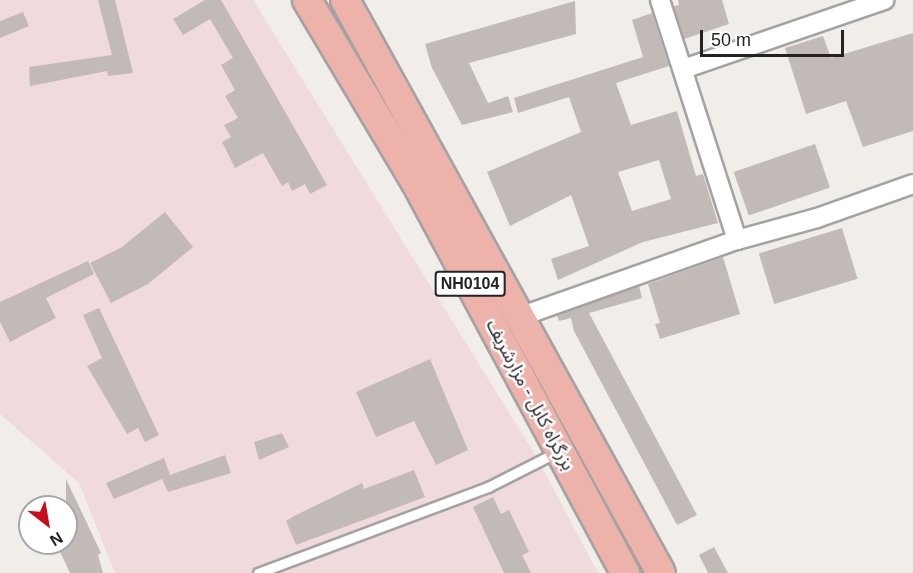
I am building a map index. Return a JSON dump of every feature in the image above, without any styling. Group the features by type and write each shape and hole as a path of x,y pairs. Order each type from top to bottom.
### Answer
{"highway":[{"name":"بزرگراه کابل - مزارشریف","path":"307,0 415,181 625,573"},
{"name":"بزرگراه کابل - مزارشریف","path":"345,0 522,316 662,573"},
{"path":"332,43 360,27"},
{"path":"560,451 587,437"}],"street":[{"path":"660,0 737,240"},
{"path":"683,69 885,0"},
{"path":"522,316 737,240 817,219 913,184"}],"lane":[{"path":"258,573 488,487 560,451"}],"shaded area":[{"path":"0,0 253,0 536,456 598,573 115,573 79,483 0,414"}],"building":[{"path":"98,0 115,0 133,73 108,76 107,71 30,86 29,67 112,55"},
{"path":"205,0 221,0 327,185 310,194 305,184 292,191 288,182 282,186 263,153 235,168 222,142 231,137 224,125 238,118 225,96 235,90 221,65 233,58 210,19 183,35 173,19"},
{"path":"678,0 722,0 729,24 684,39 674,6 679,5"},
{"path":"575,1 576,34 469,63 488,103 508,96 513,112 462,125 432,68 425,44"},
{"path":"23,12 29,26 0,38 0,21"},
{"path":"652,13 669,66 616,83 631,125 677,111 696,176 703,174 718,223 643,242 558,280 551,259 589,246 571,195 510,226 487,172 581,132 569,97 518,113 514,98 643,57 632,20","holes":["659,160 671,199 632,211 618,172"]},
{"path":"913,33 913,131 863,147 846,101 806,114 785,48 823,36 831,58"},
{"path":"815,144 830,187 749,215 734,172"},
{"path":"165,212 193,247 148,284 111,303 90,263 122,247"},
{"path":"842,228 857,279 774,304 759,253"},
{"path":"723,257 740,314 660,339 655,324 660,323 648,284"},
{"path":"88,261 94,274 46,298 56,318 10,342 0,322 0,302"},
{"path":"639,286 642,298 589,313 697,515 677,525 574,331 571,318 559,321 557,315"},
{"path":"99,308 159,435 145,442 138,428 127,434 87,366 102,358 83,315"},
{"path":"430,359 468,450 436,465 414,421 376,437 356,392"},
{"path":"282,433 289,447 259,460 254,442"},
{"path":"225,455 231,473 168,492 162,479 114,499 106,483 164,458 170,475"},
{"path":"414,470 425,497 296,545 286,521 362,483 364,489"},
{"path":"66,479 74,495 66,495"},
{"path":"493,497 501,514 509,510 529,552 522,555 531,573 504,573 473,507"},
{"path":"78,504 101,553 98,555 103,573 70,573 62,555 78,555"},
{"path":"714,547 728,573 708,573 699,555"}]}
